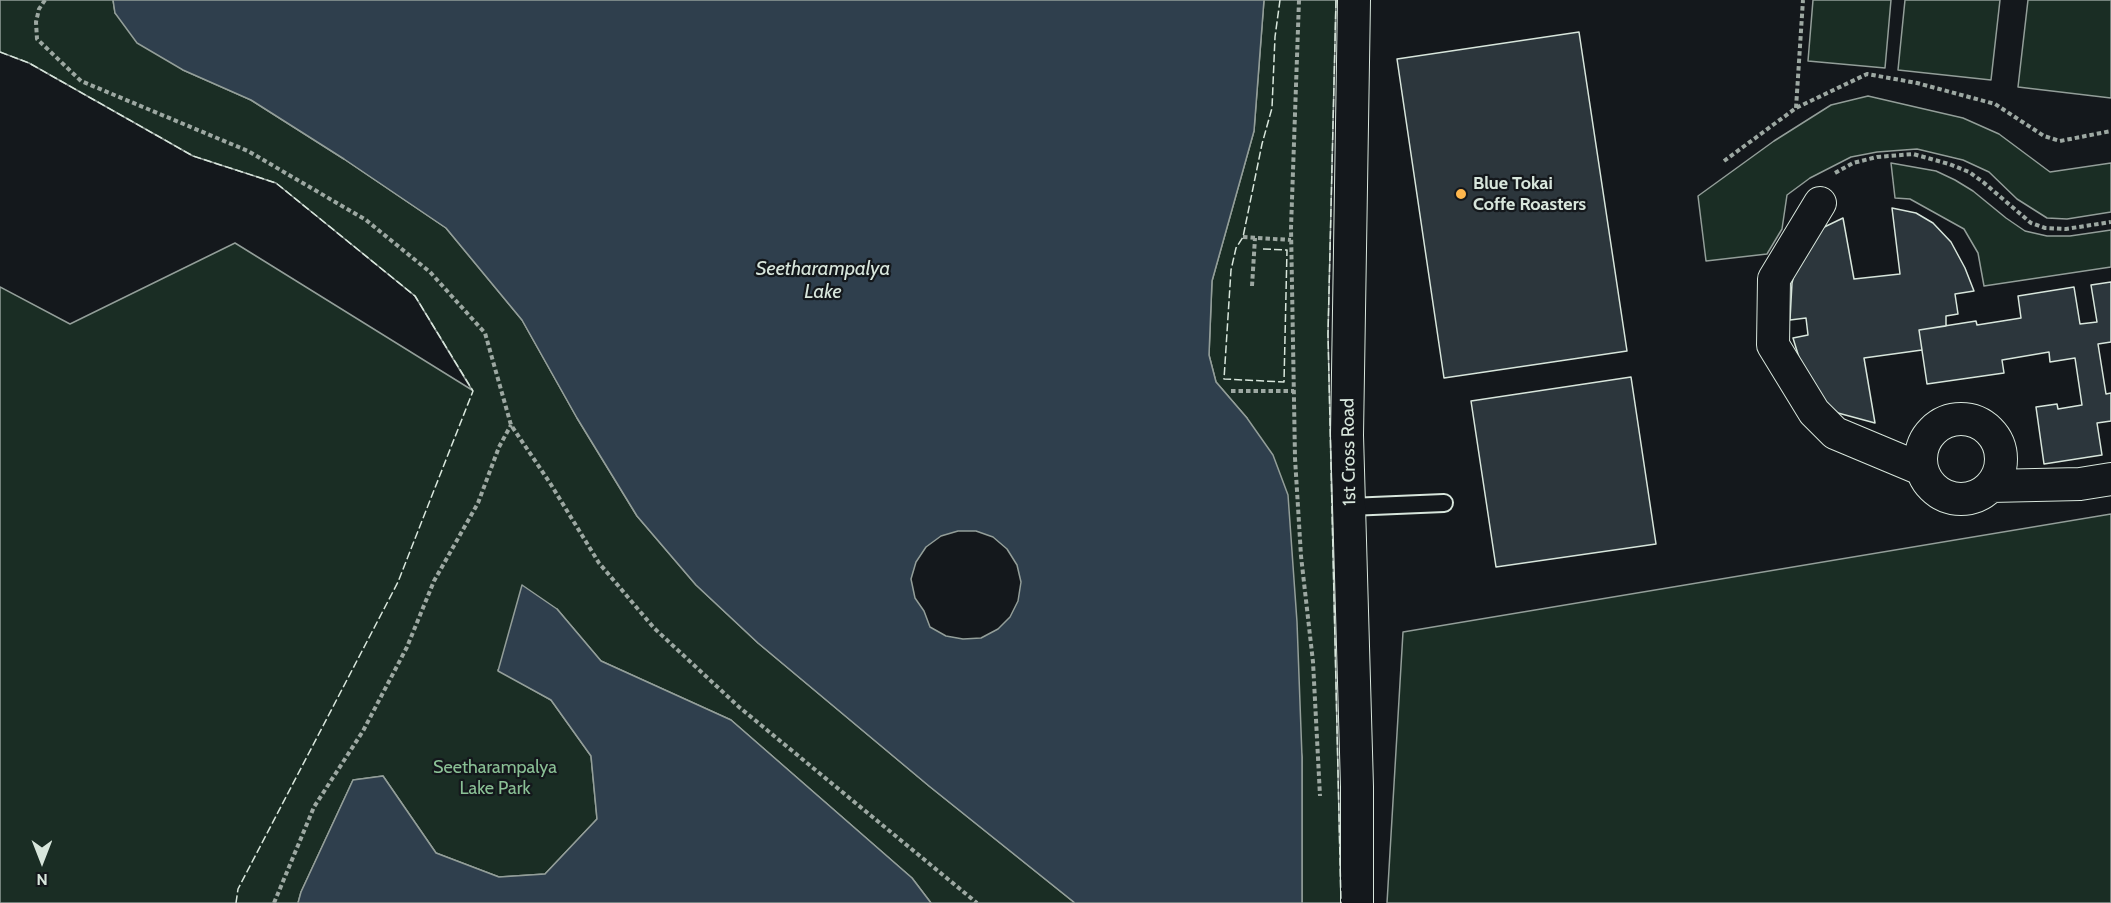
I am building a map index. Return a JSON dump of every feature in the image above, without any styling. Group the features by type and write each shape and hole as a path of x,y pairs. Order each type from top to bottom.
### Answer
{"street":[{"name":"1st Cross Road","path":"1354,0 1347,435 1357,787 1357,903"},
{"path":"1820,203 1774,279 1773,345 1814,412 1835,434 1921,469"},
{"path":"1964,418 1976,421 1988,428 1998,443 2002,462 1991,486 1970,498 1957,499 1934,490 1921,469 1920,456 1923,443 1930,432 1951,419 1964,418"},
{"path":"1991,486 2080,484 2111,479"}],"lane":[{"path":"1349,507 1444,503"}],"path":[{"path":"45,0 39,9 36,22 37,39 81,81 248,151 366,220 430,272 485,333 511,425 599,562 654,628 739,707 977,903"},
{"path":"1299,0 1291,240 1295,458 1301,556 1314,662 1321,802"},
{"path":"1796,108 1803,0"},
{"path":"1724,161 1796,108 1867,74 1917,82 1995,104 2044,136 2060,141 2111,131"},
{"path":"1820,203 1811,185 1853,163 1877,157 1913,154 1970,172 2031,223 2045,228 2066,229 2111,222"},
{"path":"1243,237 1291,240"},
{"path":"1252,286 1255,238"},
{"path":"1231,391 1294,391"},
{"path":"274,903 314,807 363,731 407,647 434,581 478,503 499,447 511,425"}],"green space":[{"name":"Seetharampalya Lake Park","path":"0,0 113,0 115,13 183,70 251,100 446,228 522,320 577,418 637,516 696,585 758,643 929,786 1075,903 931,903 912,878 731,720 601,661 557,609 498,670 551,700 591,756 597,819 545,874 499,877 436,853 383,776 353,780 298,903 0,903 0,287 70,324 235,243 472,390 415,296 276,183 193,156 29,63 0,52"},
{"path":"1264,0 1336,0 1328,334 1341,903 1302,903 1302,757 1247,418 1216,382 1209,355 1212,281 1254,131"},
{"path":"1813,0 1891,0 1885,68 1808,61"},
{"path":"1905,0 2000,0 1991,80 1898,70"},
{"path":"2028,0 2111,0 2111,98 2018,87"},
{"path":"1868,96 1963,118 1999,134 2050,172 2111,163 2111,212 2067,219 2047,218 2017,199 1989,172 1963,160 1917,149 1877,152 1851,157 1810,178 1787,195 1782,229 1767,254 1706,261 1698,196 1774,141 1831,105"},
{"path":"1891,163 1936,171 1955,180 2025,231 2047,236 2070,236 2111,230 2111,267 1984,286 1978,253 1964,229 1910,199 1895,198"},
{"path":"2111,514 2111,903 1387,903 1403,632"}],"water":[{"name":"Seetharampalya Lake","path":"113,0 1264,0 1254,131 1212,281 1209,355 1216,382 1247,418 1273,455 1288,495 1297,622 1302,757 1302,903 1075,903 929,786 758,643 696,585 637,516 577,418 522,320 446,228 251,100 183,70 137,43 115,13","holes":["958,531 976,531 993,537 1007,549 1017,565 1021,582 1018,601 1010,617 998,629 981,638 963,639 946,636 930,627 924,611 915,598 911,579 916,562 926,547 941,536"]},
{"path":"522,585 557,609 601,661 731,720 912,878 931,903 298,903 353,780 383,776 436,853 499,877 545,874 597,819 591,756 551,700 498,671"}],"building":[{"path":"1579,32 1627,351 1444,378 1397,59"},
{"path":"1892,208 1916,213 1933,223 1951,242 1974,291 1955,294 1958,314 1946,316 1946,326 1919,330 1922,350 1864,358 1875,423 1838,413 1824,401 1801,364 1793,338 1808,335 1806,318 1790,320 1792,283 1799,254 1816,231 1843,218 1854,279 1900,274"},
{"path":"2111,282 2111,342 2098,344 2106,394 2111,393 2111,421 2097,423 2102,455 2044,464 2036,407 2057,404 2058,409 2082,405 2075,358 2050,362 2049,352 2002,360 2004,373 1927,384 1919,330 1976,321 1977,325 2021,318 2018,296 2074,287 2080,324 2097,322 2091,285"},
{"path":"1631,377 1656,544 1496,567 1471,401"}],"fence":[{"path":"1263,249 1287,250 1284,382 1224,379 1231,270 1236,248 1243,237 1262,144 1272,108 1275,37 1280,0"},
{"path":"1336,0 1328,334 1341,903"},
{"path":"0,52 29,63 193,156 276,183 415,296 473,391 398,582 238,889 236,903"}],"place":[{"name":"Blue Tokai Coffe Roasters","path":"1461,194"}]}
